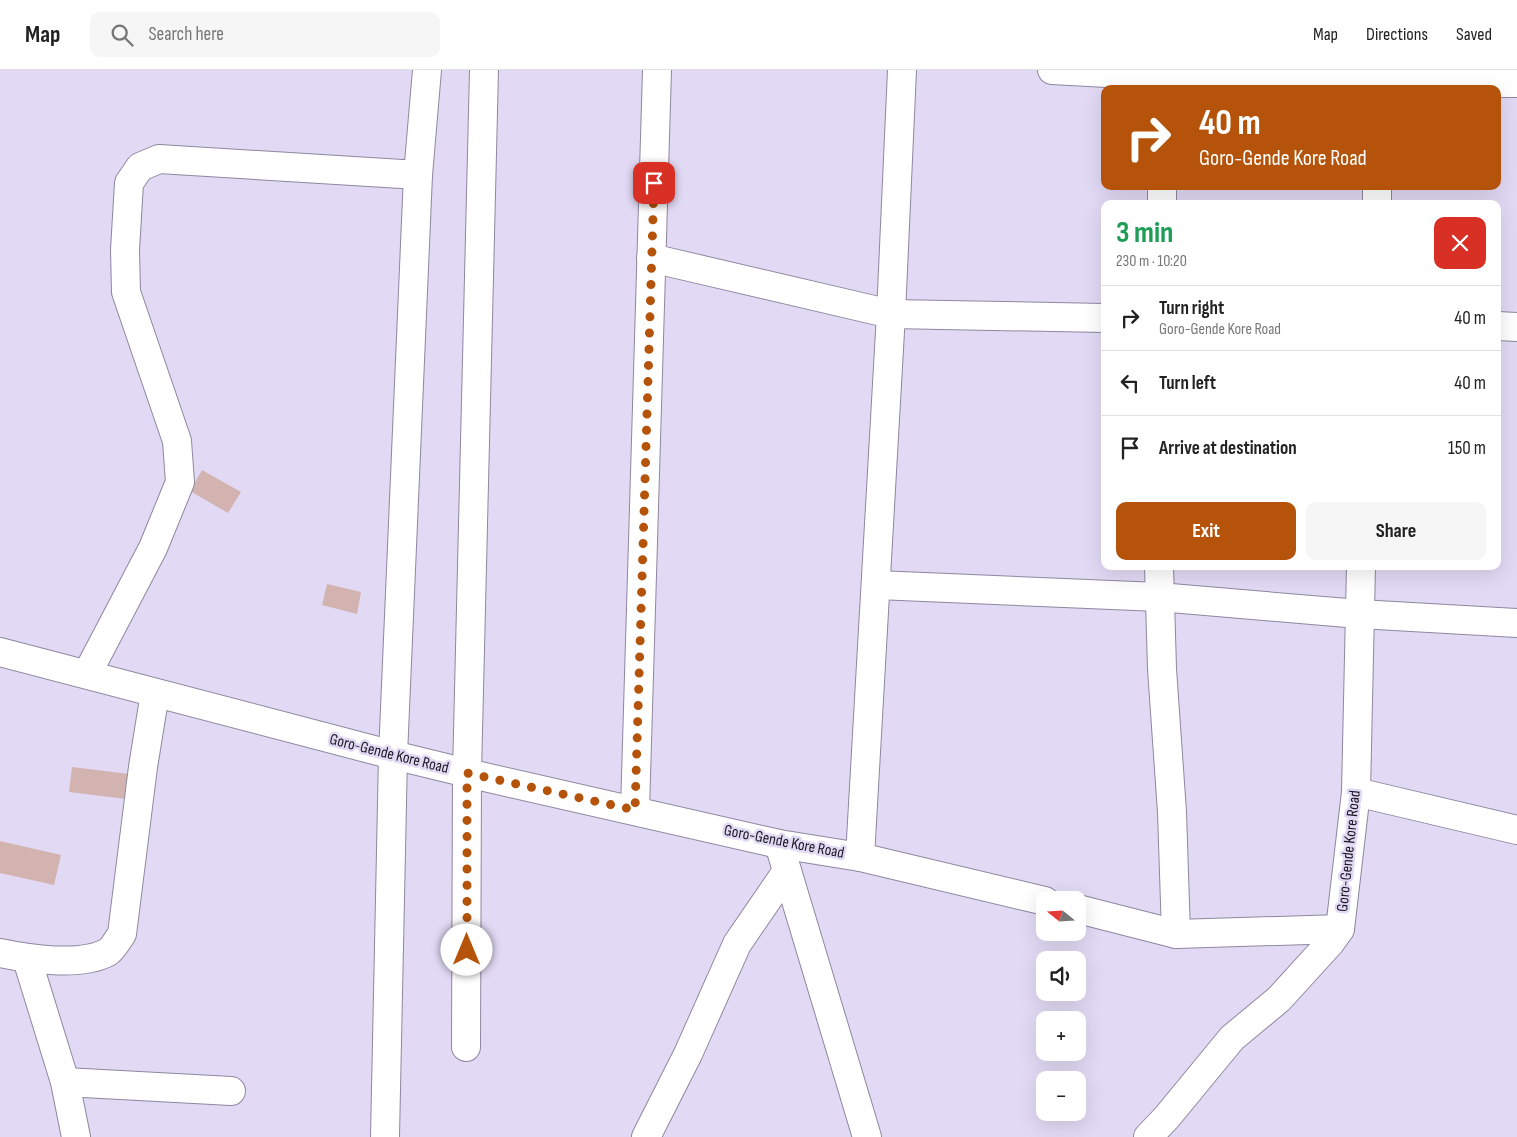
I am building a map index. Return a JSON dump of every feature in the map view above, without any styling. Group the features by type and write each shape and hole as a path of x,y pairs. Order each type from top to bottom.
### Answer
{"street":[{"path":"385,1137 393,755 418,176 426,70"},
{"path":"466,1047 467,773 484,70"},
{"path":"635,810 657,70"},
{"path":"860,857 877,585 902,70"},
{"path":"1052,70 1166,78 1517,83"},
{"path":"87,674 153,548 180,482 177,441 163,396 138,332 126,292 125,250 129,183 140,167 159,159 418,176"},
{"path":"651,258 891,314 1101,318"},
{"path":"1501,326 1517,326"},
{"path":"1159,570 1166,740 1172,812 1176,934"},
{"name":"Goro-Gende Kore Road","path":"1086,911 1176,934 1340,929 1356,792 1361,570"},
{"path":"877,585 1159,597 1359,614 1517,624"},
{"name":"Goro-Gende Kore Road","path":"0,652 467,773 779,844 860,857 1036,899"},
{"path":"0,953 27,959 81,960 108,952 122,934 155,693"},
{"path":"1356,792 1517,830"},
{"path":"779,844 867,1137"},
{"path":"646,1137 688,1054 738,944 787,872"},
{"path":"1148,1137 1232,1038 1279,999 1330,943 1340,929"},
{"path":"27,959 65,1082 76,1137"},
{"path":"65,1082 231,1091"}],"building":[{"path":"202,470 241,492 228,513 190,491"},
{"path":"327,584 361,592 357,614 322,605"},
{"path":"72,767 129,774 126,799 69,792"},
{"path":"0,841 61,855 54,885 0,873"}],"route":[{"path":"467,950 467,773 635,810 654,183"}]}
